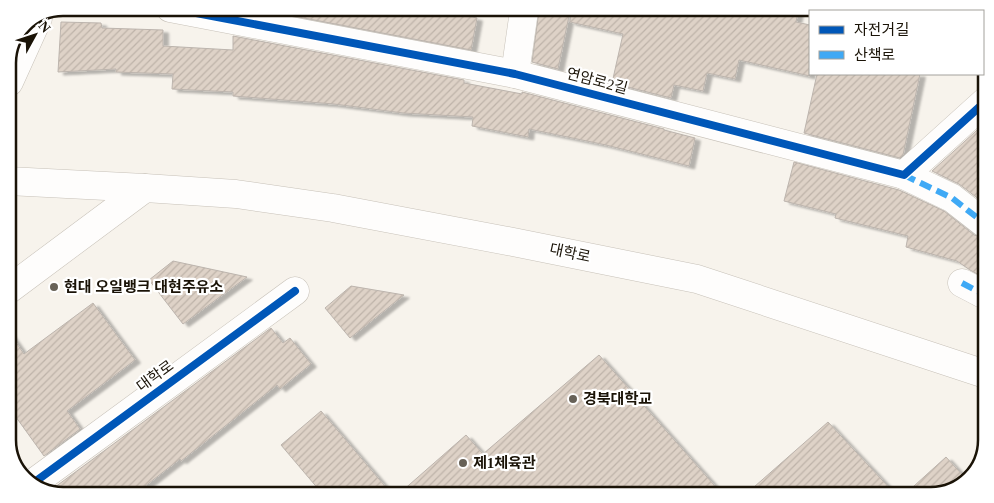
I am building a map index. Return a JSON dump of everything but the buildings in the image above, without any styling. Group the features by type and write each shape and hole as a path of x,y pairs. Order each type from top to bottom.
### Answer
{"street":[{"name":"연암로2길","path":"212,16 515,74 904,175 952,198 978,218"},
{"path":"515,74 523,16"},
{"path":"16,67 34,26"},
{"path":"904,175 978,108"},
{"name":"대학로","path":"16,181 236,194 333,208 513,242 697,279 978,372"},
{"path":"16,284 145,188"},
{"name":"대학로","path":"38,480 295,291"}],"marked path":[{"path":"904,175 952,198 978,218"},
{"path":"962,283 978,291"}],"cycle path":[{"path":"212,16 515,74 904,175 978,108"},
{"path":"38,480 295,291"}],"place":[{"name":"현대 오일뱅크 대현주유소","path":"54,287"},
{"name":"경북대학교","path":"573,399"},
{"name":"제1체육관","path":"463,463"}]}
